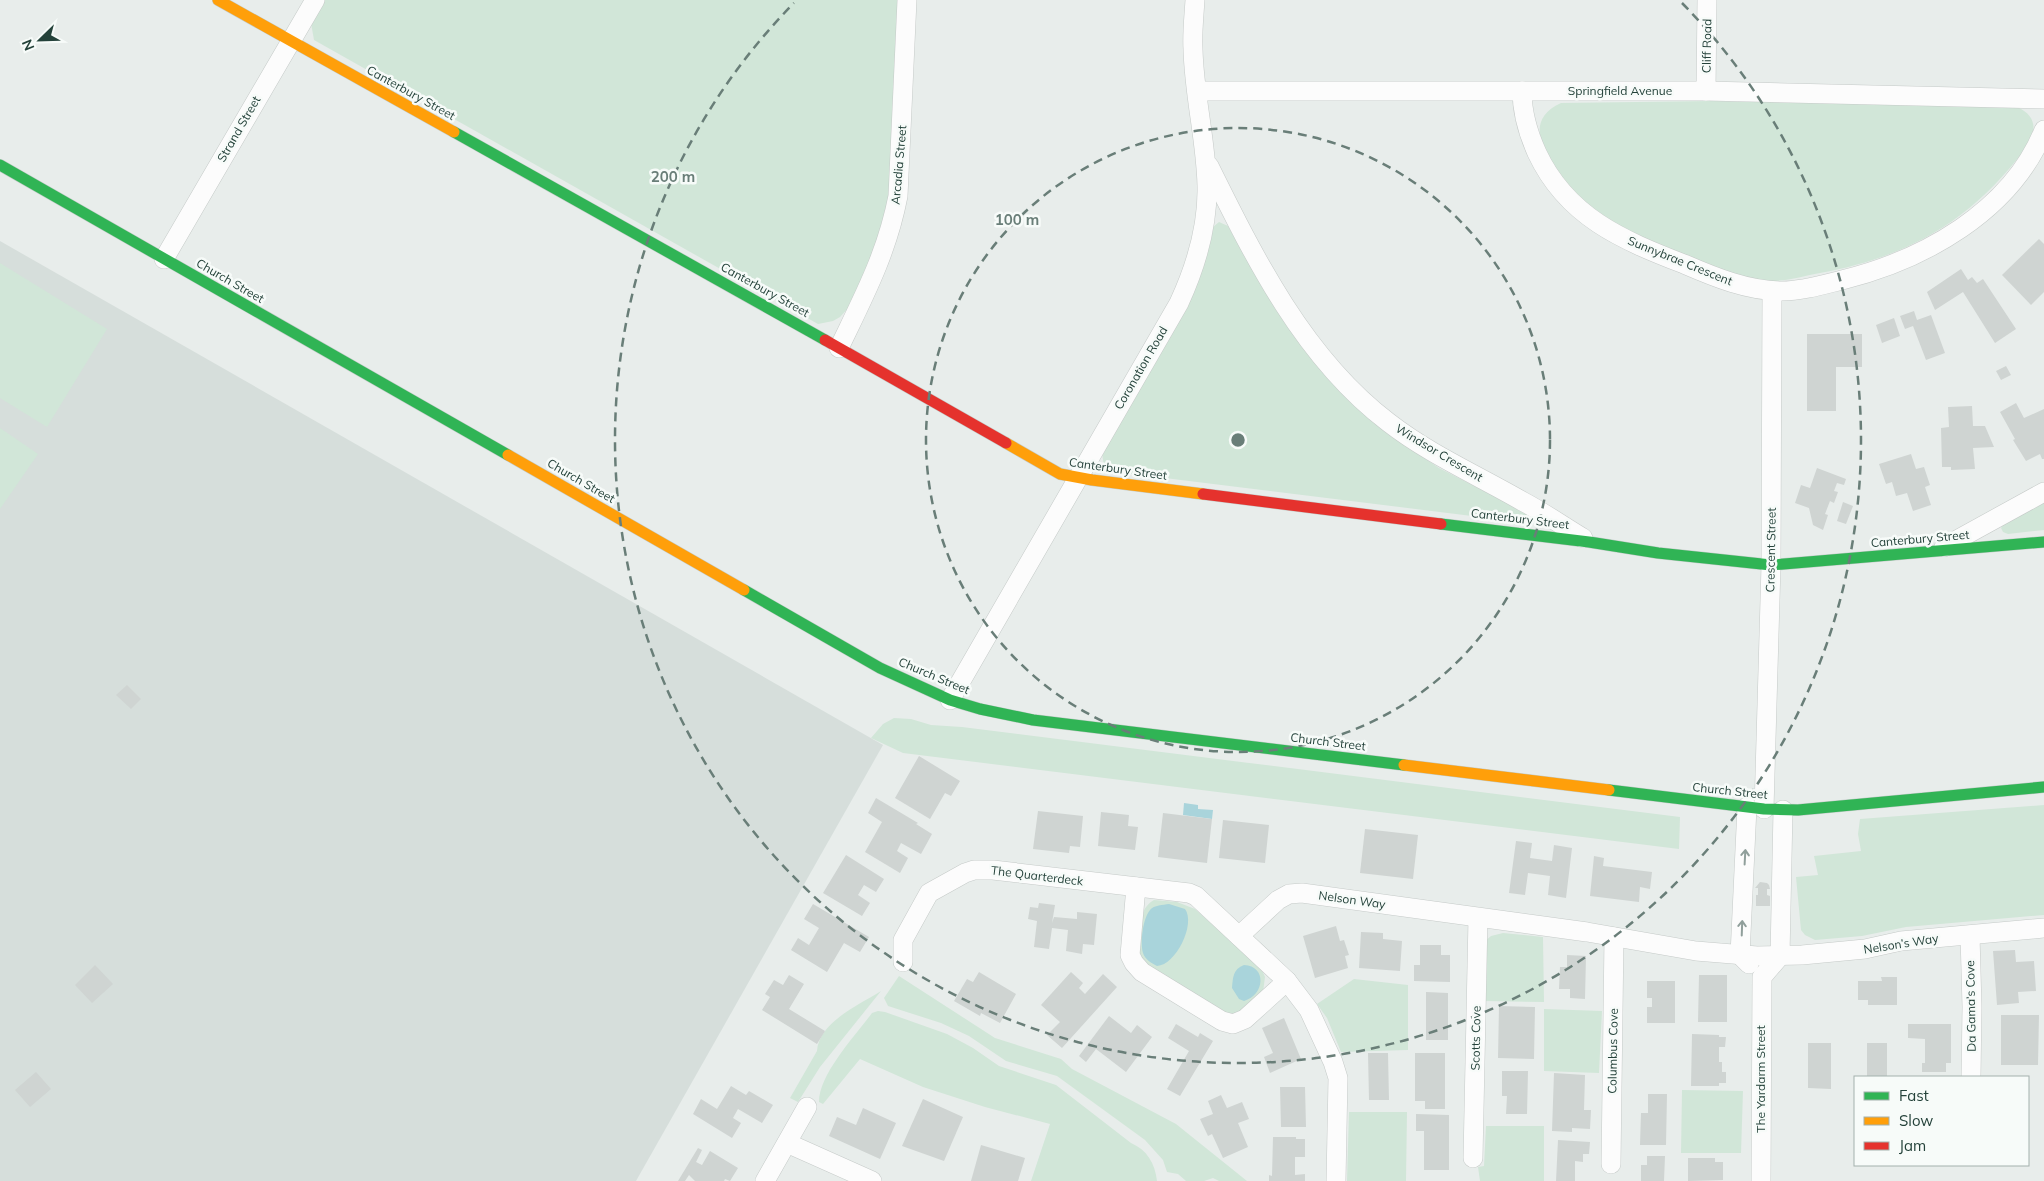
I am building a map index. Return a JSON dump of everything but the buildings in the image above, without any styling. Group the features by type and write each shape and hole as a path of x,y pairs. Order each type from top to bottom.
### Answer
{"street":[{"name":"Canterbury Street","path":"218,0 1060,474 1076,478 1589,542 1658,553 1771,565 2044,542"},
{"name":"Strand Street","path":"164,259 315,0"},
{"name":"Arcadia Street","path":"839,348 879,264 891,229 898,196 907,0"},
{"name":"Coronation Road","path":"950,700 1188,283 1202,241 1206,214 1207,186 1193,49 1195,0"},
{"name":"Cliff Road","path":"1706,91 1707,0"},
{"name":"Springfield Avenue","path":"1197,91 1706,91 2044,99"},
{"name":"Sunnybrae Crescent","path":"1522,91 1522,105 1527,125 1542,162 1564,194 1592,221 1609,232 1708,274 1730,282 1772,290 1811,288 1868,273 1902,260 1951,235 1974,220 2012,183 2028,161 2044,130"},
{"name":"Windsor Crescent","path":"1205,158 1253,253 1289,312 1327,362 1365,403 1386,421 1430,451 1523,501 1589,542"},
{"name":"Church Street","path":"0,165 880,668 950,700 980,709 1033,720 1755,808 1783,810 2044,787"},
{"name":"Crescent Street","path":"1755,808 1771,565 1772,290"},
{"path":"1936,551 2044,492"},
{"path":"1755,808 1749,956 1762,977 1780,956 1783,810"},
{"name":"The Quarterdeck","path":"903,962 903,940 925,898 934,889 965,872 993,870 1189,893 1196,896 1239,936"},
{"path":"1136,888 1130,955 1137,968 1150,977 1222,1021 1233,1024 1245,1019 1287,981"},
{"name":"Nelson Way","path":"1239,936 1278,900 1290,894 1302,893 1614,937 1696,951 1749,956"},
{"name":"Scotts Cove","path":"1473,1158 1478,918"},
{"name":"Nelson’s Way","path":"1749,956 1780,956 1865,950 1901,941 2044,928"},
{"name":"Da Gama’s Cove","path":"1970,935 1971,1076"},
{"path":"1239,936 1287,981 1309,1010 1336,1070 1338,1087 1336,1181"},
{"name":"Columbus Cove","path":"1611,1164 1614,937"},
{"name":"The Yardarm Street","path":"1760,1181 1762,977"},
{"path":"766,1181 807,1107"},
{"path":"787,1143 872,1181"}],"shaded area":[{"path":"0,241 883,745 636,1181 0,1181"}],"green space":[{"path":"324,0 899,0 890,186 880,235 851,305 840,317 833,321 818,324 314,40 311,23"},
{"path":"1712,101 2017,107 2029,115 2032,120 2033,131 2032,137 2025,149 1983,196 1960,216 1935,232 1909,246 1882,257 1852,266 1774,281 1755,279 1713,267 1644,238 1603,217 1579,198 1557,172 1546,153 1540,134 1540,125 1543,117 1561,103"},
{"path":"1219,222 1228,226 1262,286 1386,432 1439,468 1527,513 1530,519 1529,523 1108,471 1104,466 1102,453 1213,227"},
{"path":"0,263 107,329 47,427 0,398"},
{"path":"0,428 38,454 0,509"},
{"path":"2044,503 2044,530 2008,534 2003,532 2001,528 2004,524"},
{"path":"894,718 911,719 931,725 962,727 1680,817 1679,849 903,753 871,738 883,724"},
{"path":"2044,805 2044,915 1906,927 1862,936 1815,940 1805,935 1801,930 1796,877 1818,875 1814,856 1861,851 1858,834 1860,819"},
{"path":"1154,900 1177,902 1195,909 1261,968 1265,977 1263,992 1243,1013 1227,1015 1147,967 1138,954 1139,932 1144,910"},
{"path":"1503,933 1543,937 1544,1002 1484,1001 1485,941 1491,936"},
{"path":"899,976 995,1038 1061,1059 1072,1069 1176,1124 1247,1181 1219,1181 1213,1178 1204,1181 1186,1181 1178,1174 1167,1172 1163,1160 1145,1140 1057,1076 1006,1061 969,1036 941,1023 888,1006 884,998"},
{"path":"1354,979 1408,985 1408,1050 1341,1052 1327,1018 1317,1004"},
{"path":"881,991 820,1067 798,1102 790,1098 817,1051 819,1041 825,1031 842,1015"},
{"path":"1544,1009 1602,1011 1599,1073 1544,1071"},
{"path":"878,1011 947,1034 973,1048 999,1066 1056,1085 1131,1143 1142,1149 1152,1163 1157,1181 1031,1181 1050,1124 985,1107 923,1087 860,1059 823,1104 819,1102 821,1091 831,1068 872,1013"},
{"path":"1682,1090 1743,1091 1741,1153 1681,1153"},
{"path":"1349,1112 1407,1112 1406,1181 1347,1181"},
{"path":"1486,1126 1544,1126 1544,1181 1480,1181 1478,1167 1484,1166"}],"water":[{"path":"1184,803 1198,805 1198,809 1213,810 1212,819 1183,815"},
{"path":"1169,904 1185,909 1188,916 1188,924 1182,943 1177,951 1171,959 1157,966 1148,961 1143,953 1144,924 1152,908"},
{"path":"1244,965 1257,970 1260,975 1260,981 1256,993 1244,1001 1239,999 1232,988 1233,977 1236,971"}],"traffic: fast":[{"path":"454,132 825,340"},
{"path":"0,165 508,455"},
{"path":"1441,524 1589,542 1658,553 1771,565 2044,542"},
{"path":"744,590 880,668 950,700 980,709 1033,720 1404,765"},
{"path":"1609,790 1764,809 1798,810 2044,787"}],"traffic: slow":[{"path":"218,0 454,132"},
{"path":"1006,443 1060,474 1092,480 1203,494"},
{"path":"508,455 744,590"},
{"path":"1404,765 1609,790"}],"traffic: jam":[{"path":"825,340 1006,443"},
{"path":"1203,494 1441,524"}]}
